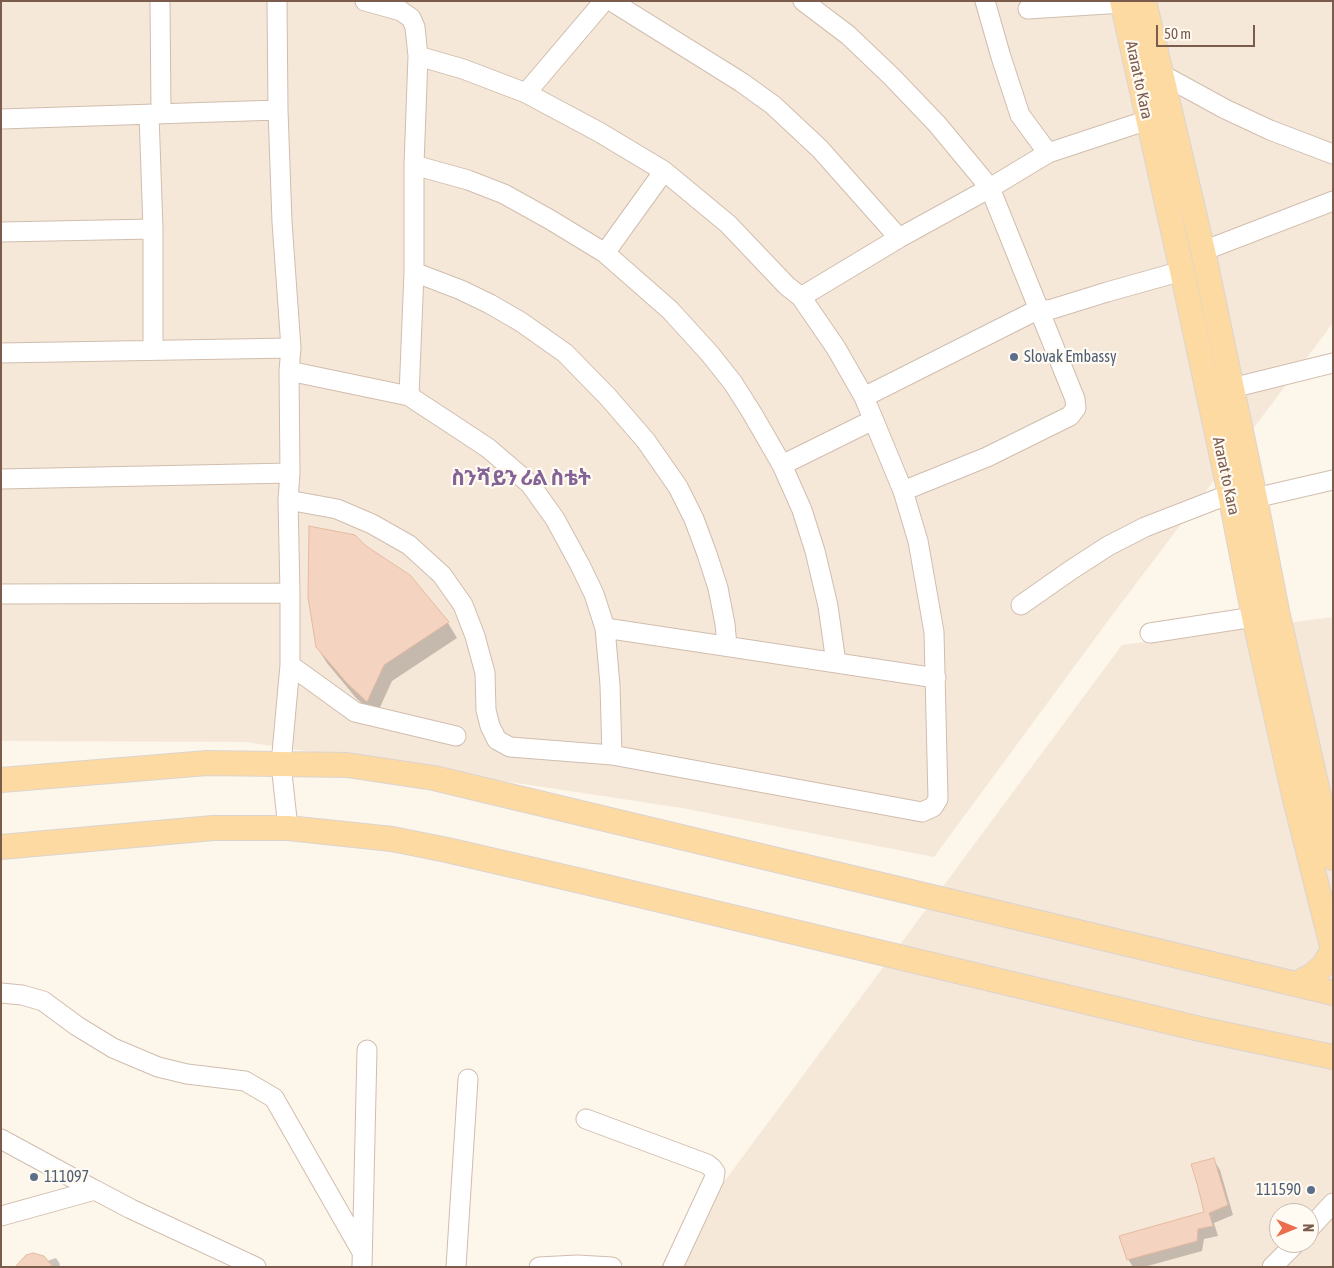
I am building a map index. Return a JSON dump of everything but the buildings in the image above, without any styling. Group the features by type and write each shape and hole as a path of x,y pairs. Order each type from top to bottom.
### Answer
{"main road":[{"name":"Ararat to Kara","path":"1130,2 1161,74 1203,250 1279,621 1329,822 1333,858"},
{"name":"Ararat to Kara","path":"1130,2 1148,120 1230,494 1254,617 1294,796 1333,950"},
{"path":"1221,453 1244,446"},
{"path":"1,780 207,763 347,766 434,778 1333,993"},
{"path":"1,847 214,828 288,828 392,839 447,850 1200,1029 1333,1057"},
{"path":"1296,984 1313,975 1324,965 1333,950"}],"street":[{"path":"153,350 155,113 160,1"},
{"path":"277,1 282,222 291,348 289,371 290,473 288,500 290,665 281,764 288,828"},
{"path":"365,1 401,11 411,18 415,27 418,56 414,165 414,272 408,396"},
{"path":"526,93 604,1"},
{"path":"613,1 741,82 773,106 820,149 899,238"},
{"path":"803,1 848,35 892,77 937,124 990,188 1075,399 1076,408 1070,416 987,457 903,490"},
{"path":"985,1 1020,115 1048,153"},
{"path":"1028,9 1130,2"},
{"path":"288,500 337,508 372,524 409,545 442,575 463,605 475,636 485,673 486,710 490,726 497,740 510,747 612,755 922,812 933,807 938,799 934,632 918,541 903,490 892,462 864,397 836,348 801,298 787,286 728,224 664,172 599,132 526,93 463,69 418,56"},
{"path":"1161,74 1224,109 1270,130 1333,154"},
{"path":"1,119 278,110"},
{"path":"801,298 899,238 990,188 1048,153 1148,120"},
{"path":"414,165 468,180 504,194 605,253 670,310 710,354 743,398 782,465 802,510 815,551 828,606 836,663"},
{"path":"605,253 664,172"},
{"path":"1203,250 1333,201"},
{"path":"1,232 153,229"},
{"path":"864,397 1039,309 1049,310 1182,271"},
{"path":"414,272 461,290 490,304 521,322 565,353 608,397 646,441 678,487 694,518 718,588 727,646"},
{"path":"1,353 291,348"},
{"path":"1232,388 1333,363"},
{"path":"289,371 408,396 488,448 530,484 555,519 594,594 604,628 610,685 612,755"},
{"path":"782,465 873,420"},
{"path":"1,479 290,473"},
{"path":"1255,498 1333,480"},
{"path":"1021,605 1070,570 1123,538 1230,494"},
{"path":"1,594 290,593"},
{"path":"1150,632 1254,617"},
{"path":"604,628 936,678"},
{"path":"290,665 355,712 456,736"},
{"path":"1,993 22,995 43,1001 77,1026 113,1048 158,1067 188,1074 245,1081 274,1098 362,1259"},
{"path":"362,1259 368,1050"},
{"path":"456,1267 468,1079"},
{"path":"586,1119 707,1164 715,1172 714,1179 673,1267"},
{"path":"1,1139 95,1190 256,1267"},
{"path":"1,1216 95,1190"},
{"path":"1319,1218 1333,1203"},
{"path":"1272,1267 1286,1253"},
{"path":"539,1267 577,1265 612,1267"}],"shaded area":[{"path":"1,1 1333,1 1333,323 1110,618 934,857 682,808 246,742 1,741"},
{"path":"1333,617 1333,1267 661,1267 1122,645"}],"place":[{"name":"Slovak Embassy","path":"1014,357"},
{"name":"111097","path":"34,1177"},
{"name":"111590","path":"1311,1190"}],"district":[{"name":"ስንሻይን ሪል ስቴት","path":"521,478"}]}
